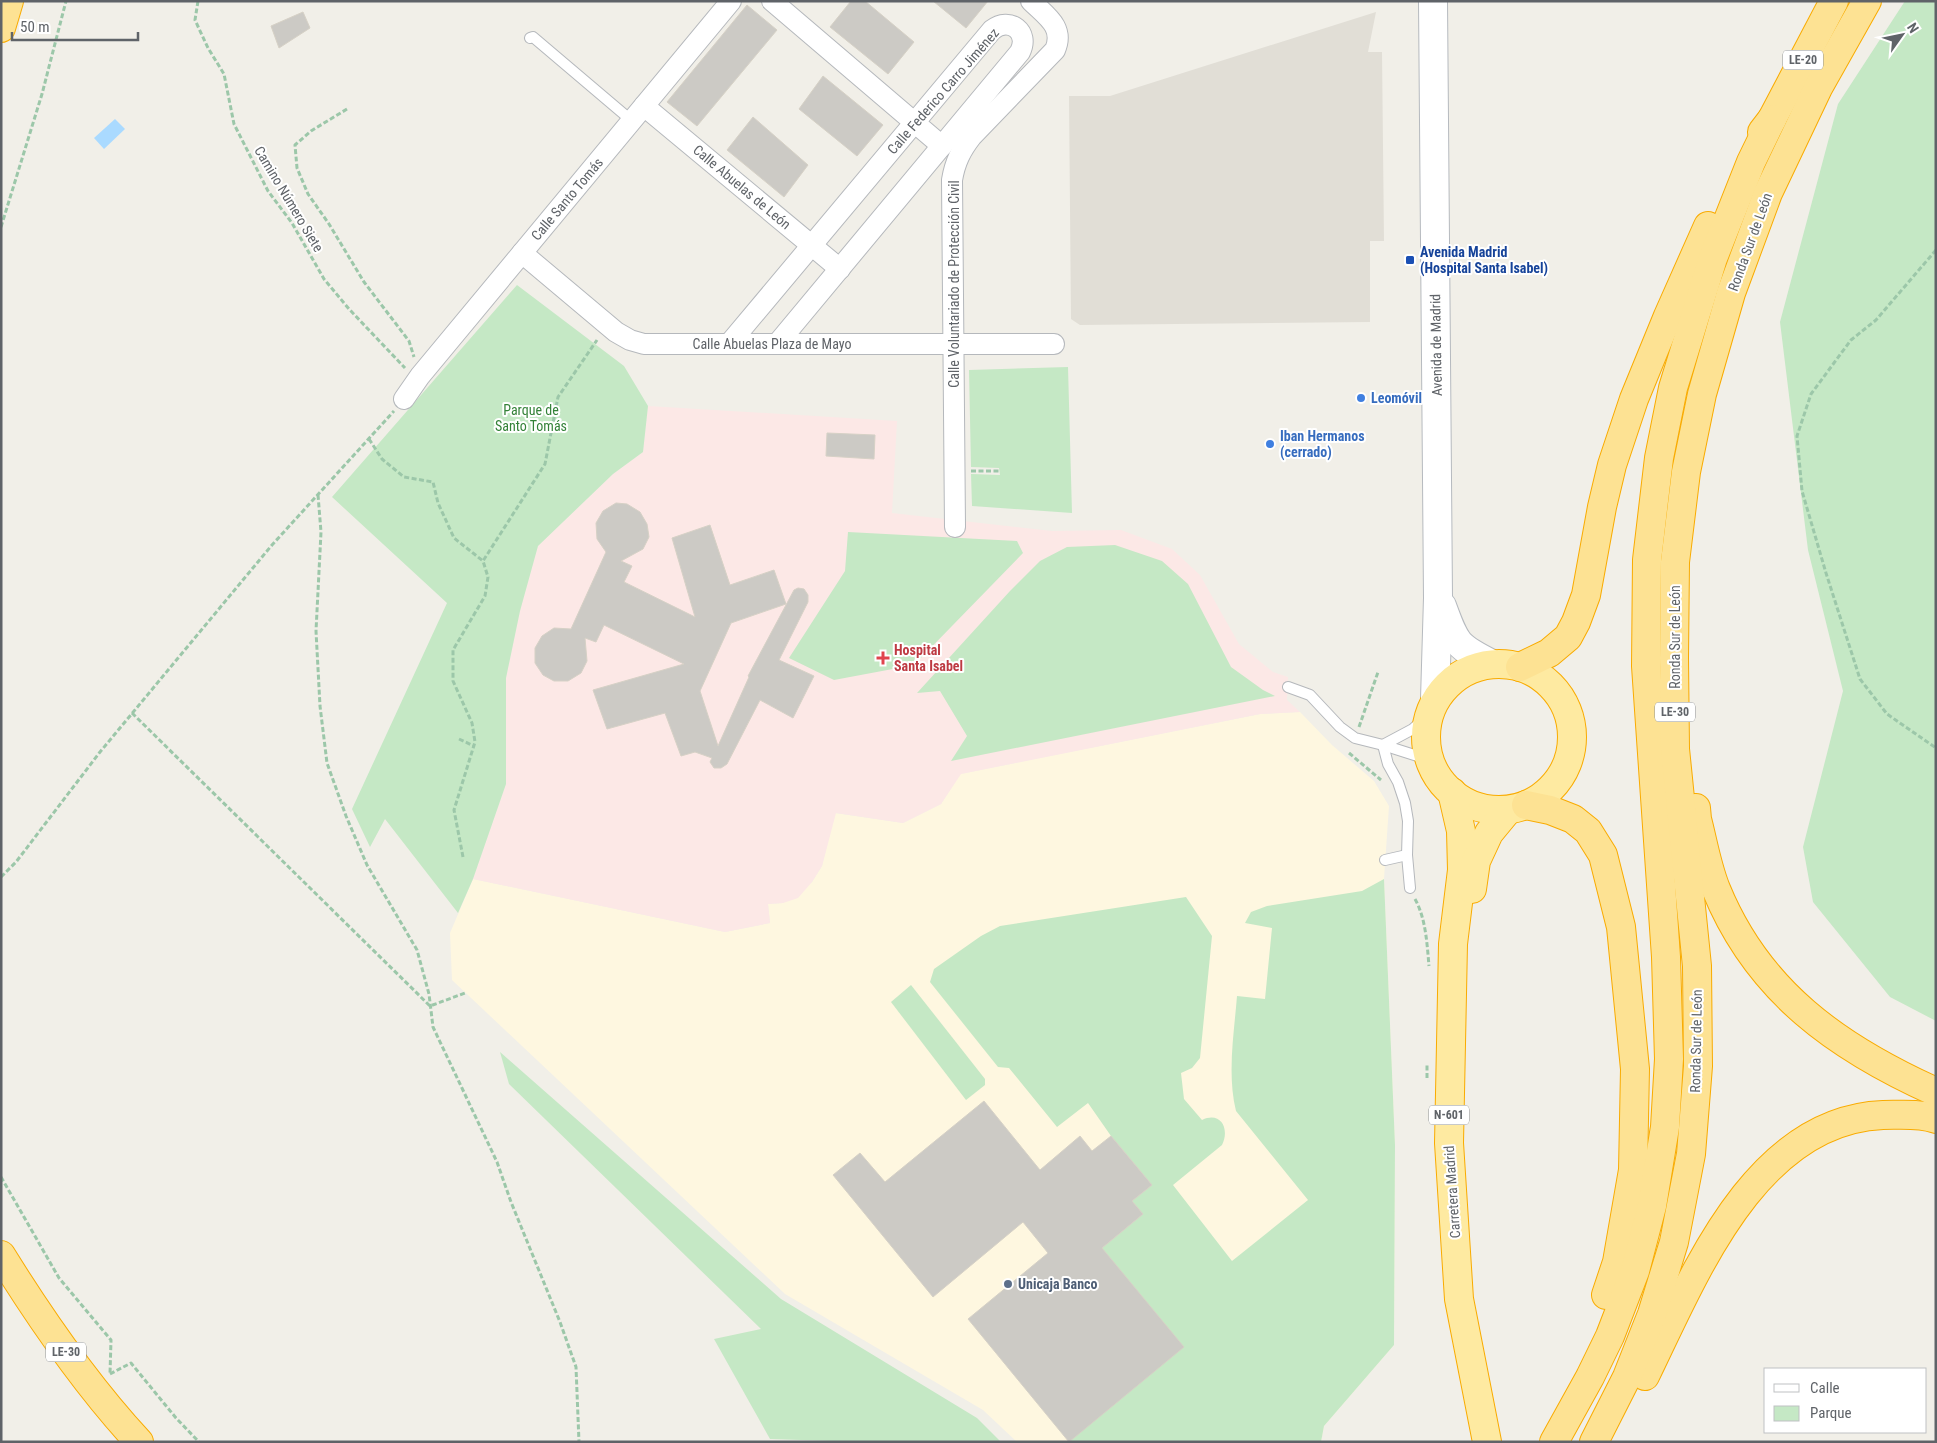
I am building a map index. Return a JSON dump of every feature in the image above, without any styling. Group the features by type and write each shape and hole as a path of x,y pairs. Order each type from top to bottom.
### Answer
{"highway":[{"path":"1,28 9,1"},
{"name":"LE-20","path":"1772,119 1834,1"},
{"name":"Ronda Sur de León","path":"1594,1442 1627,1377 1652,1314 1674,1242 1691,1154 1698,1066 1697,966 1675,749 1674,658 1676,562 1686,472 1702,394 1731,293 1768,193 1818,88 1867,1"},
{"path":"1520,667 1556,648 1568,637 1576,622 1586,595 1602,507 1612,465 1638,391 1668,316 1737,165 1772,119"},
{"name":"Ronda Sur de León","path":"1553,1442 1590,1377 1610,1336 1635,1271 1652,1206 1665,1127 1669,1060 1666,957 1646,666 1647,560 1659,458 1673,388 1713,258 1751,162 1772,119"},
{"path":"1674,658 1688,727 1697,819 1716,888 1736,930 1760,966 1793,1004 1838,1040 1909,1081 1936,1092"},
{"name":"N-601","path":"1492,664 1520,667 1540,677 1557,693 1568,713 1572,735 1570,758 1561,779 1546,794 1517,808 1488,810 1467,802 1452,792 1439,777 1430,760 1425,731 1431,707 1450,681 1470,669 1492,664"},
{"name":"Carretera Madrid","path":"1452,792 1461,831 1462,870 1453,944 1449,1143 1459,1299 1493,1433"},
{"path":"1517,808 1550,810 1573,819 1588,831 1604,856 1621,927 1635,1069 1633,1170 1617,1262 1553,1442"},
{"name":"Carretera Madrid","path":"1493,1433 1467,1226 1464,1152 1467,914 1476,861 1489,833 1517,808"},
{"path":"1607,1442 1618,1431 1712,1245 1733,1211 1760,1177 1785,1154 1808,1137 1835,1124 1870,1116 1903,1115 1936,1119"},
{"name":"LE-30","path":"1,1255 42,1320 114,1415 139,1442"}],"main road":[{"name":"Avenida de Madrid","path":"1431,707 1438,598 1433,1"},
{"name":"Avenida de Madrid","path":"1438,598 1451,632 1459,644 1468,652 1492,664"}],"street":[{"name":"Calle Santo Tomás","path":"404,399 420,376 731,1"},
{"path":"772,1 942,146"},
{"name":"Calle Voluntariado de Protección Civil","path":"955,527 952,180 955,164 972,136 1055,50 1059,41 1057,30 1051,20 1031,1"},
{"name":"Calle Federico Carro Jiménez","path":"729,344 992,30 999,25 1006,24 1019,31 1023,38 1020,52 777,344"},
{"name":"Calle Abuelas de León","path":"644,106 840,269"},
{"name":"Calle Abuelas Plaza de Mayo","path":"522,253 608,325 630,340 644,344 1054,344"}],"lane":[{"path":"530,38 533,36 632,121"},
{"path":"1288,687 1310,695 1340,728 1355,738 1430,760"},
{"path":"1382,745 1413,729 1431,707"},
{"path":"1382,745 1405,803 1408,821 1407,855 1410,888"},
{"path":"1385,860 1407,855"}],"path":[{"path":"1,227 42,94 66,1"},
{"name":"Camino Número Siete","path":"198,1 195,20 208,48 224,74 234,124 268,191 292,223 324,279 391,354 410,372 420,376"},
{"path":"347,109 311,131 295,145 297,168 308,194 329,224 358,274 409,341 420,376"},
{"path":"1936,250 1876,320 1851,340 1835,361 1811,394 1797,436 1802,491 1860,679 1887,714 1936,748"},
{"path":"483,561 544,464 558,397 608,325"},
{"path":"1,877 16,862 100,752 272,545 404,399"},
{"path":"369,439 382,459 404,476 433,482 438,503 454,538 483,561 488,577 485,596 453,650 453,681 472,723 474,746 454,810 462,857"},
{"path":"954,470 1000,471"},
{"path":"318,495 321,532 316,632 320,706 328,762 346,816 366,865 418,950 433,1027 497,1162 576,1367 579,1442"},
{"path":"1358,730 1378,672"},
{"path":"132,713 430,1006"},
{"path":"459,739 474,746"},
{"path":"1349,753 1385,786"},
{"path":"430,1006 465,993"},
{"path":"1,1177 59,1278 111,1340 110,1374 131,1363 176,1418 199,1442"}],"shaded area":[{"path":"1376,12 1368,52 1382,52 1384,241 1370,241 1370,322 1080,325 1071,319 1069,96 1110,96"},
{"name":"Hospital Santa Isabel","path":"648,406 897,421 892,513 1052,531 1121,530 1172,549 1200,575 1239,644 1273,672 1288,677 1287,700 1300,712 1260,714 961,774 941,804 903,823 836,813 822,866 812,882 798,898 783,903 768,904 770,923 725,932 473,879 506,784 506,678 520,611 538,546 613,474 643,452"},
{"path":"1300,712 1332,745 1374,781 1389,806 1384,879 1395,1145 1394,1345 1324,1426 1321,1442 1017,1442 983,1410 785,1294 452,980 450,933 473,879 725,932 770,923 768,904 783,903 812,882 822,866 835,813 903,823 941,804 960,774 1260,714"}],"green space":[{"path":"1905,1 1936,1 1936,1021 1890,997 1813,902 1803,847 1843,691 1808,550 1780,322 1838,104"},
{"name":"Parque de Santo Tomás","path":"517,285 624,366 648,406 643,452 613,474 538,546 520,611 506,678 506,784 473,879 458,913 385,819 370,847 352,809 447,603 332,497"},
{"path":"1068,367 1072,513 972,506 971,474 1000,475 999,468 971,467 969,370"},
{"path":"848,532 1017,541 1023,553 914,665 834,680 789,658 845,571"},
{"path":"1115,545 1162,561 1188,584 1231,667 1263,690 1275,696 951,761 967,736 940,691 917,693 1040,561 1067,547"},
{"path":"1384,879 1395,1145 1394,1345 1324,1426 1321,1442 1069,1442 1102,1248 1143,1214 1132,1201 1152,1185 1111,1136 1088,1103 1057,1127 1009,1068 998,1067 930,982 934,969 981,936 1000,926 1186,897 1212,936 1200,1058 1192,1068 1181,1073 1184,1099 1202,1120 1214,1118 1219,1120 1225,1133 1222,1145 1173,1185 1232,1261 1308,1200 1236,1111 1233,1097 1232,1068 1237,996 1265,999 1272,928 1245,923 1251,912 1267,906 1362,891"},
{"path":"911,985 985,1079 985,1085 966,1100 891,1002"},
{"path":"500,1052 781,1299 977,1418 1001,1442 864,1442 770,1439 714,1339 761,1329 509,1084"}],"water":[{"path":"115,119 125,129 104,149 94,138"}],"building":[{"path":"851,1 865,1 914,42 888,74 830,27"},
{"path":"933,1 988,1 966,28"},
{"path":"747,5 777,30 697,126 667,102"},
{"path":"303,12 310,28 279,48 271,26"},
{"path":"823,76 883,125 857,156 799,109"},
{"path":"753,117 808,165 784,197 727,150"},
{"path":"827,433 875,435 874,459 826,456"},
{"path":"616,503 627,504 640,512 647,524 649,537 643,549 621,561 632,566 624,582 695,617 672,538 710,525 730,585 774,570 786,604 731,623 700,691 718,746 748,676 794,590 798,588 804,589 808,595 808,602 779,660 814,676 793,718 760,700 727,764 721,768 714,768 710,762 712,758 695,752 681,756 665,713 607,729 593,690 684,664 604,625 596,642 585,638 587,661 581,673 568,681 554,681 543,675 535,663 535,648 542,636 554,628 571,629 606,552 597,539 596,523 603,511"},
{"path":"984,1101 1040,1170 1080,1136 1092,1151 1111,1136 1152,1185 1132,1201 1143,1214 1102,1248 1184,1347 1069,1442 968,1319 1048,1253 1023,1222 933,1297 833,1175 860,1153 885,1182"}],"place":[{"name":"Avenida Madrid (Hospital Santa Isabel)","path":"1410,260"},
{"name":"Leomóvil","path":"1361,398"},
{"name":"Iban Hermanos (cerrado)","path":"1270,444"},
{"name":"Hospital Santa Isabel","path":"883,658"},
{"name":"Unicaja Banco","path":"1008,1284"}]}
